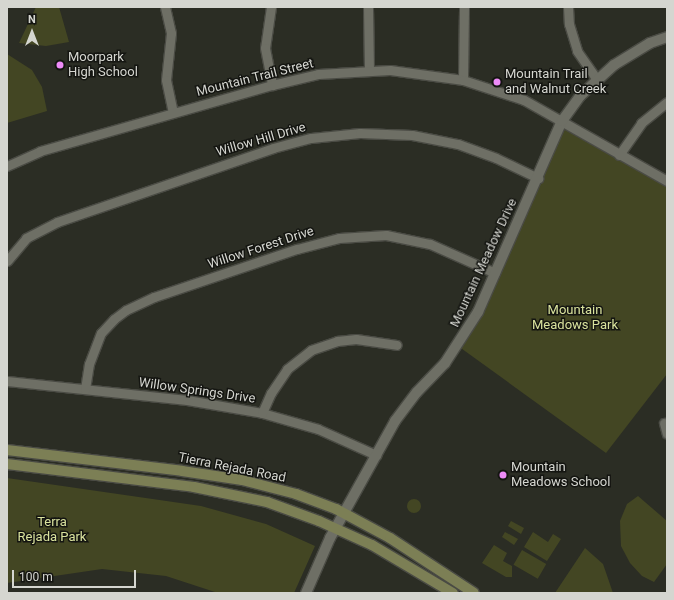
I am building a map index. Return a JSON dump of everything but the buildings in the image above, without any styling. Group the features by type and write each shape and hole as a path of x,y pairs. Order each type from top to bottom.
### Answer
{"main road":[{"name":"Tierra Rejada Road","path":"7,450 242,480 296,494 344,513 419,555 474,593"},
{"name":"Tierra Rejada Road","path":"7,464 226,492 267,502 335,528 389,554 453,593"}],"street":[{"path":"165,7 170,33 166,80 173,112"},
{"path":"271,7 265,48 272,85"},
{"path":"368,7 369,70"},
{"path":"463,80 464,7"},
{"path":"568,7 568,24 577,51 597,80"},
{"name":"Mountain Meadow Drive","path":"306,593 335,528 376,455 411,400 458,346 478,312 562,121 580,96 627,56 667,37"},
{"name":"Mountain Trail Street","path":"7,166 40,151 272,85 318,74 369,70 416,72 463,80 524,100 667,181"},
{"path":"619,155 641,123 667,102"},
{"name":"Willow Hill Drive","path":"7,261 26,238 57,222 273,148 311,138 360,133 412,135 458,144 496,158 538,178"},
{"name":"Willow Forest Drive","path":"85,389 89,364 101,333 114,319 126,310 154,297 310,246 355,236 404,238 443,248 495,273"},
{"path":"262,413 271,393 287,369 311,350 337,341 356,339 397,345"},
{"name":"Willow Springs Drive","path":"7,381 187,400 262,413 318,430 376,455"},
{"path":"664,423 667,434"}],"green space":[{"path":"36,7 59,7 69,42 46,46 19,43"},
{"path":"7,54 32,70 42,87 47,111 7,123"},
{"name":"Mountain Meadows Park","path":"560,127 667,187 667,374 606,453 458,346"},
{"name":"Terra Rejada Park","path":"7,478 201,506 266,524 315,546 294,593 218,593 166,576 102,569 7,583"},
{"path":"638,496 667,521 667,564 654,582 642,576 630,563 621,546 620,521 627,504"},
{"path":"411,499 417,499 421,503 421,509 417,513 411,513 407,509 407,503"},
{"path":"511,521 524,528 521,534 508,526"},
{"path":"505,532 518,539 514,545 502,537"},
{"path":"533,532 548,542 553,534 561,539 547,561 524,547"},
{"path":"494,545 507,553 503,561 512,566 512,577 506,577 482,563"},
{"path":"585,548 603,564 613,593 555,593"},
{"path":"522,550 546,564 538,579 514,565"}],"place":[{"name":"Moorpark High School","path":"60,65"},
{"name":"Mountain Trail and Walnut Creek","path":"497,82"},
{"name":"Mountain Meadows School","path":"503,475"}]}
